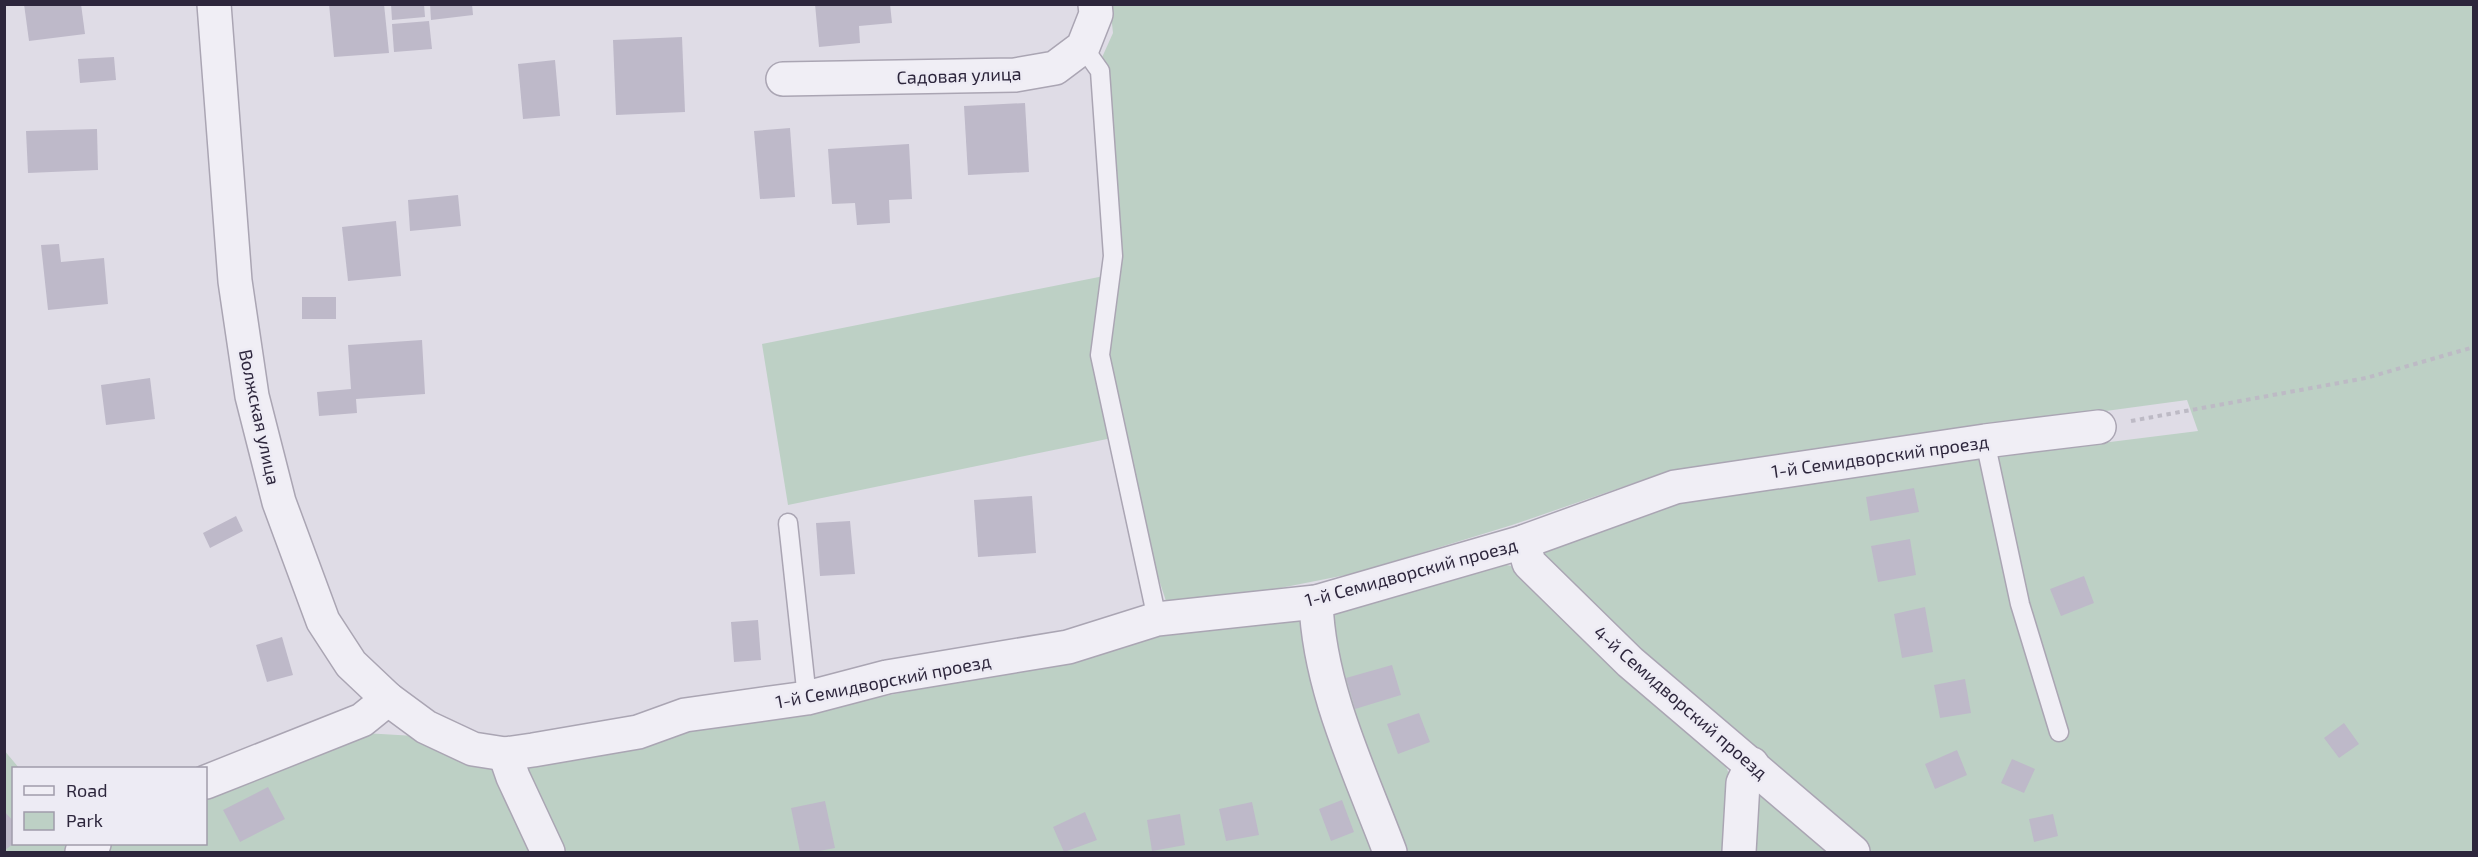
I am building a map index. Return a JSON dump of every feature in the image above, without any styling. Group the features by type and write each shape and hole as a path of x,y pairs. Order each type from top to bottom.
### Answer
{"street":[{"name":"Волжская улица","path":"214,4 235,281 252,396 279,502 322,621 351,664 388,699 426,727 489,751"},
{"path":"1083,47 1095,14 1095,4"},
{"name":"Садовая улица","path":"783,80 1015,75 1055,69 1083,47"},
{"name":"1-й Семидворский проезд","path":"489,751 638,732 685,715 807,698 887,677 1068,647 1156,619 1316,602 1522,542 1675,487 1985,441 2099,427"},
{"name":"4-й Семидворский проезд","path":"1522,542 1529,563 1630,662 1853,852"},
{"path":"1316,602 1317,623 1333,701 1390,852"},
{"path":"207,782 362,720 388,699"},
{"path":"489,751 513,777 548,852"},
{"path":"1739,852 1743,783 1752,764"}],"lane":[{"path":"1083,47 1100,70 1113,256 1100,355 1156,619"},
{"path":"1985,441 2020,604 2059,732"},
{"path":"788,523 807,698"}],"path":[{"path":"2099,427 2366,378 2474,347"}],"green space":[{"path":"1110,5 2473,5 2473,852 1869,852 1640,651 1549,565 1543,552 1675,502 1966,460 2198,431 2187,400 1672,470 1512,525 1356,573 1219,600 1167,604 1112,438 788,505 762,344 1104,276 1095,73 1113,33"},
{"path":"1499,563 1511,566 1621,672 1723,760 1733,783 1731,852 1397,852 1337,701 1332,619 1344,604"},
{"path":"1297,618 1305,628 1384,852 96,852 107,845 207,845 207,791 364,733 415,736 498,771 529,781 528,767 637,738 800,714 1066,658 1155,632"},
{"path":"4,750 18,767 12,767 12,845 82,845 93,852 5,852"},
{"path":"1759,788 1838,852 1746,852"}],"building":[{"path":"24,4 81,4 85,34 29,41"},
{"path":"329,4 384,4 389,53 334,57"},
{"path":"391,4 424,4 425,17 392,20"},
{"path":"430,4 472,4 473,15 431,20"},
{"path":"815,4 890,4 892,23 859,26 860,43 819,47"},
{"path":"429,21 432,49 394,52 392,24"},
{"path":"682,37 685,112 616,115 613,40"},
{"path":"114,57 116,80 80,83 78,59"},
{"path":"555,60 560,116 523,119 518,64"},
{"path":"1025,103 1029,172 968,175 964,106"},
{"path":"790,128 795,197 760,199 754,131"},
{"path":"97,129 98,170 28,173 26,131"},
{"path":"909,144 912,199 889,200 890,223 857,225 855,203 832,204 828,149"},
{"path":"458,195 461,226 410,231 408,200"},
{"path":"396,221 401,276 348,281 342,227"},
{"path":"59,244 61,262 104,258 108,304 48,310 41,245"},
{"path":"302,297 336,297 336,319 302,319"},
{"path":"422,340 425,394 356,399 357,413 319,416 317,392 351,389 348,345"},
{"path":"150,378 155,419 106,425 101,385"},
{"path":"1914,488 1919,512 1870,521 1866,497"},
{"path":"1032,496 1036,553 978,557 974,500"},
{"path":"236,516 243,531 210,548 203,533"},
{"path":"850,521 855,574 820,576 816,523"},
{"path":"1910,539 1916,575 1878,582 1871,546"},
{"path":"2084,576 2094,603 2061,616 2050,589"},
{"path":"1925,607 1933,652 1902,658 1894,614"},
{"path":"758,620 761,660 734,662 731,622"},
{"path":"282,637 293,675 267,682 256,645"},
{"path":"1392,665 1401,695 1355,709 1346,678"},
{"path":"1965,679 1971,713 1940,718 1934,685"},
{"path":"1419,713 1430,742 1398,754 1387,724"},
{"path":"2344,723 2359,744 2339,758 2324,738"},
{"path":"1957,750 1967,775 1935,789 1925,764"},
{"path":"2012,759 2035,769 2024,793 2001,783"},
{"path":"268,787 285,819 240,842 223,810"},
{"path":"1342,800 1354,832 1331,841 1319,809"},
{"path":"825,801 835,848 800,852 791,808"},
{"path":"1252,802 1259,835 1226,841 1219,809"},
{"path":"4,811 12,820 12,845 4,851"},
{"path":"1085,812 1097,840 1064,852 1053,827"},
{"path":"1180,814 1185,845 1152,851 1147,820"},
{"path":"2053,814 2058,836 2034,842 2029,819"}]}
